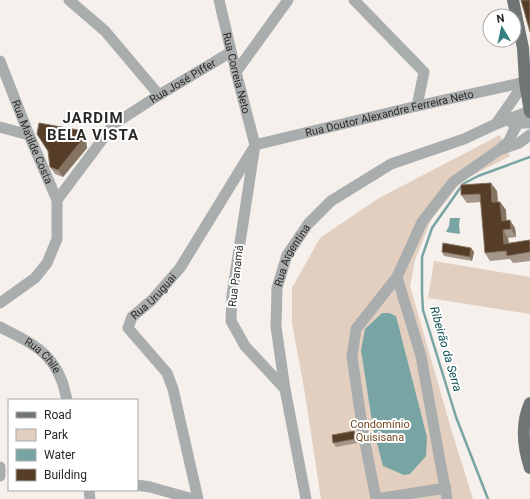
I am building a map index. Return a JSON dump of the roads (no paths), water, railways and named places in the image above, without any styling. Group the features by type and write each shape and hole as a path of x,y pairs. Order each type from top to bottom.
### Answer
{"main road":[{"path":"513,0 523,48 525,82 530,111"},
{"path":"530,402 526,413 524,438 530,468"}],"street":[{"path":"69,0 105,31 159,95"},
{"name":"Rua Correia Neto","path":"219,0 255,145"},
{"path":"236,72 288,0"},
{"path":"354,0 424,72 417,106"},
{"name":"Rua José Piffer","path":"57,200 114,124 231,52"},
{"name":"Rua Matilde Costa","path":"0,62 57,200"},
{"path":"496,124 525,82"},
{"name":"Rua Doutor Alexandre Ferreira Neto","path":"255,145 525,82"},
{"name":"Rua Argentina","path":"306,499 285,390 276,327 277,288 287,255 308,224 332,201 391,164 464,139 496,124 530,111"},
{"path":"397,277 421,356 447,494 376,499 363,432 352,357 356,328 397,277 422,222 452,182 499,150 509,141 513,132 525,123"},
{"name":"Rua Argentina","path":"496,124 525,123"},
{"path":"0,127 29,135"},
{"path":"499,150 519,143 530,135"},
{"name":"Rua Panamá","path":"255,145 232,295 231,320 245,346 285,390"},
{"name":"Rua Uruguai","path":"198,499 173,390 167,373 128,328 132,317 152,300 180,268 255,145"},
{"path":"0,303 35,278 47,263 56,239 57,200"},
{"name":"Rua Chile","path":"0,327 41,349 54,365 61,378 67,399"},
{"path":"0,468 0,476"},
{"path":"138,485 193,499"}],"water":[{"path":"450,218 460,218 460,234 446,232 449,226"},
{"path":"382,313 389,313 396,316 427,437 426,456 410,474 404,475 383,466 373,428 361,350 365,329"}],"waterway":[{"name":"Ribeirão da Serra","path":"488,499 456,417 423,310 422,257 432,228 463,184 478,176 530,157"}],"district":[{"name":"JARDIM BELA VISTA","path":"93,126"}],"park label":[{"name":"Condomínio Quisisana","path":"380,430"}]}
